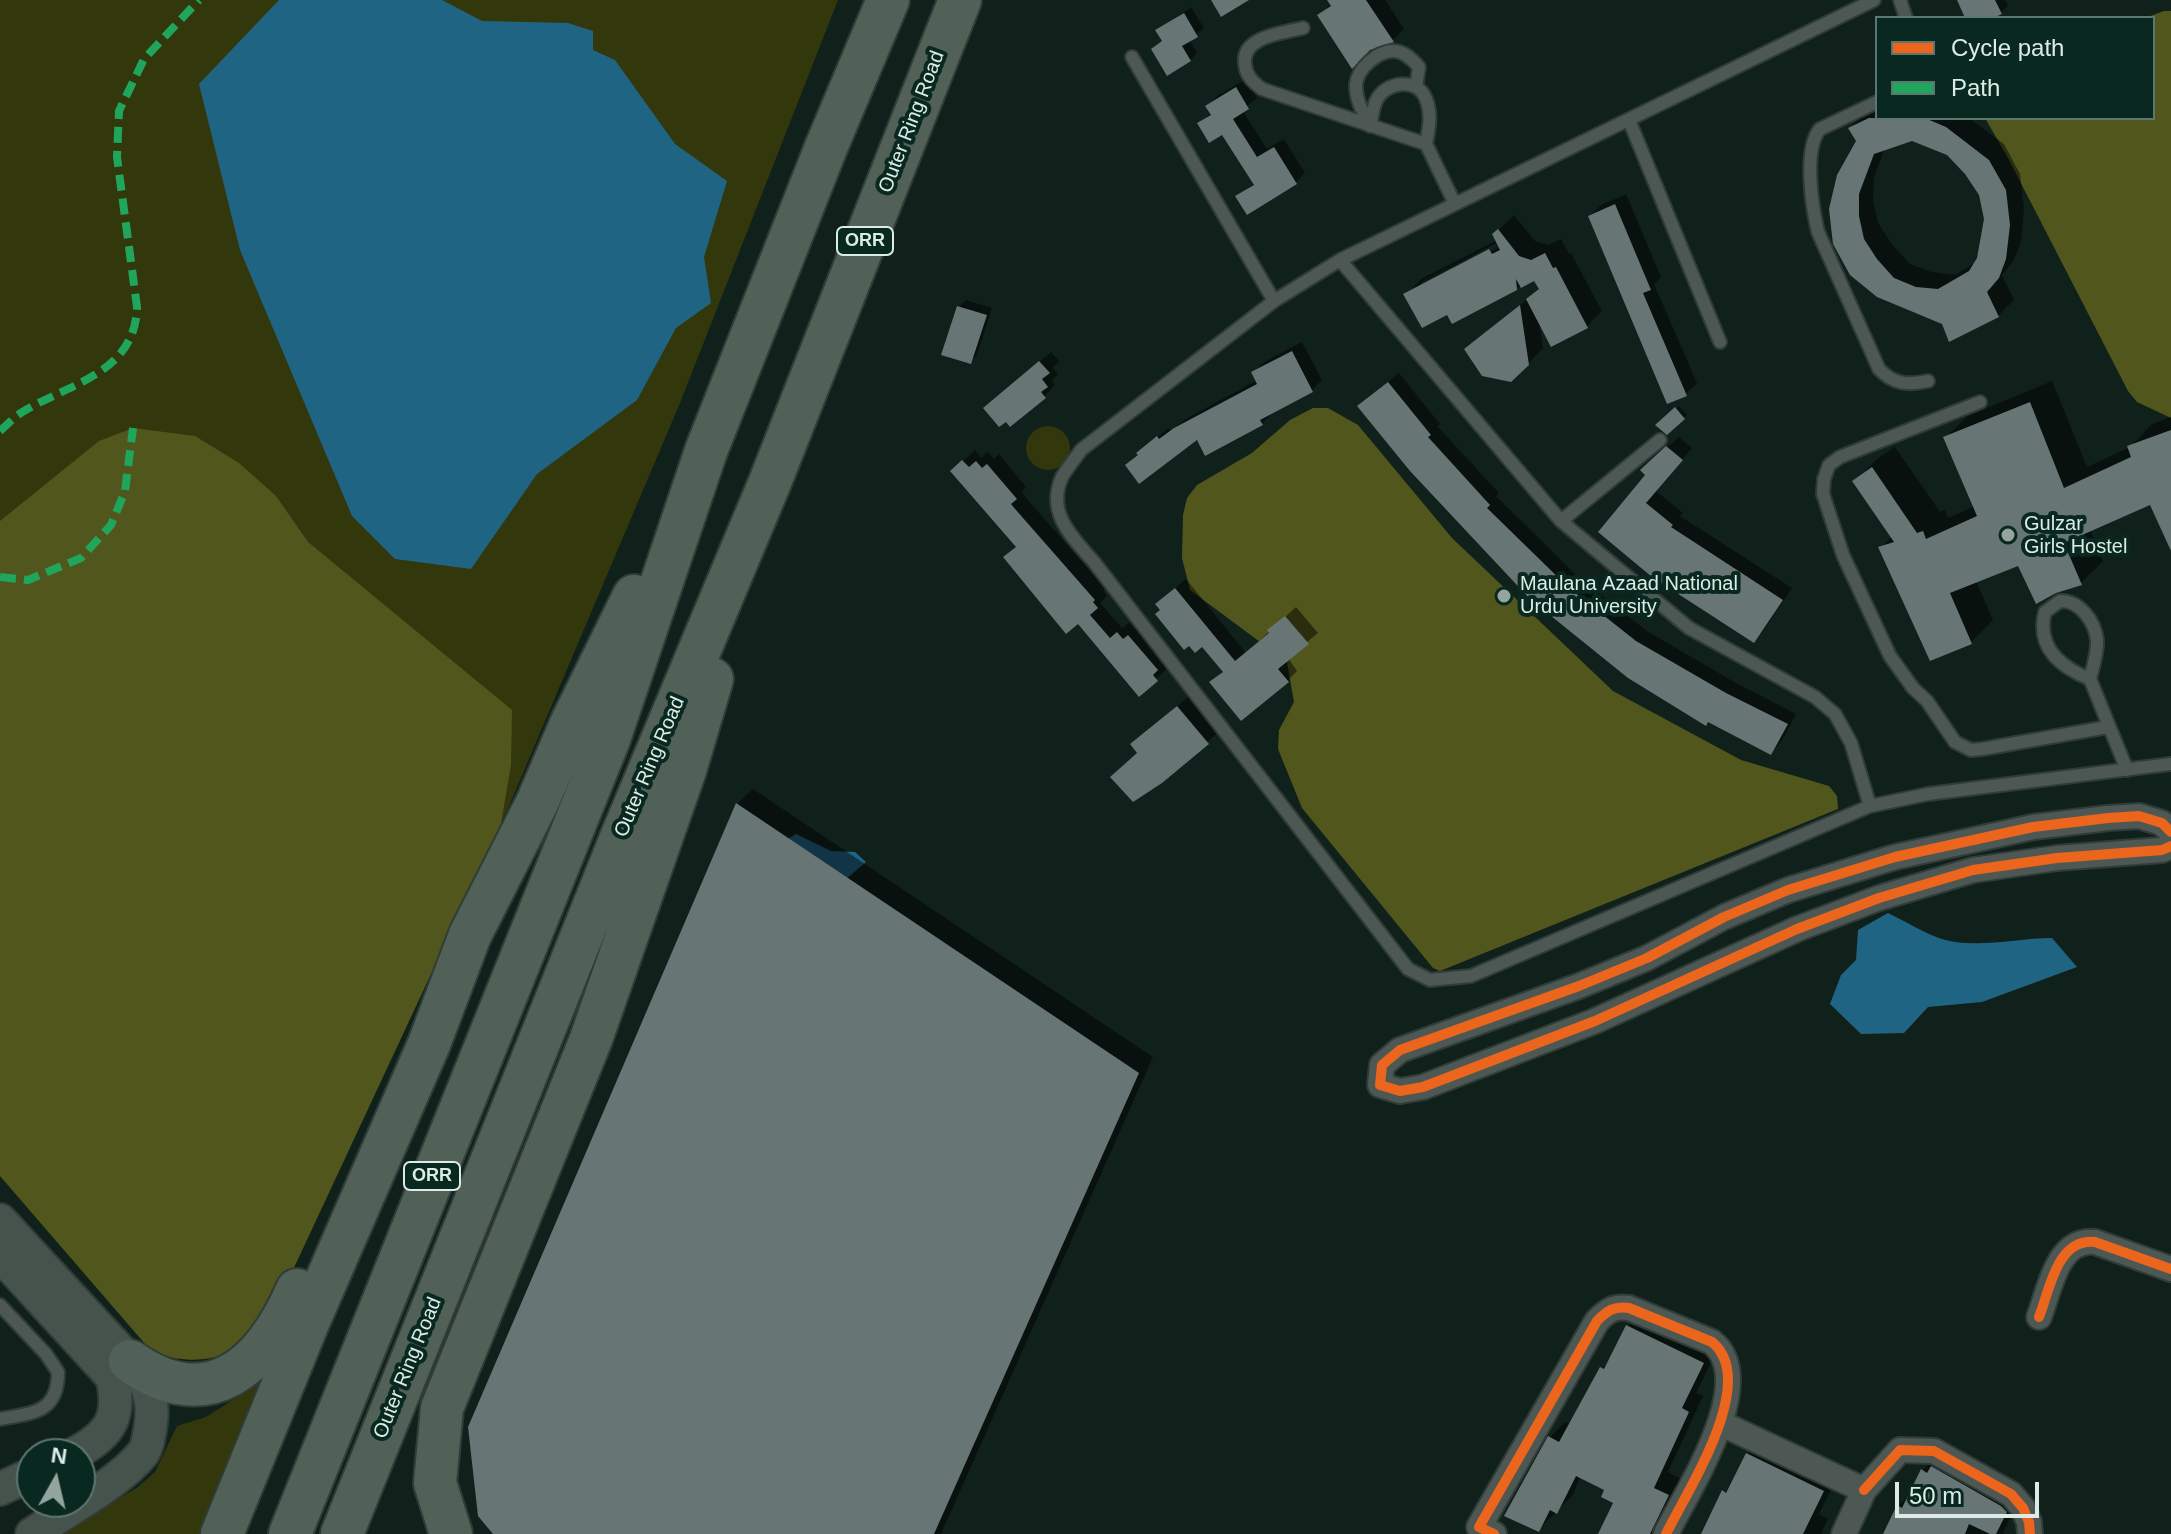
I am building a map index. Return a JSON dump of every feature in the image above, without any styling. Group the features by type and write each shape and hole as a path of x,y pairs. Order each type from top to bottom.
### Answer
{"highway":[{"name":"ORR","path":"290,1534 609,739 706,451 888,0"},
{"name":"Outer Ring Road","path":"342,1534 638,844 770,482 960,0"},
{"name":"ORR","path":"222,1534 307,1325 429,1044 470,935 706,451"},
{"name":"ORR","path":"451,1534 435,1483 442,1408 591,1039 638,844"},
{"name":"ORR","path":"124,1379 148,1374 169,1383 192,1386 241,1369 259,1354 288,1310 422,998 470,935"}],"main road":[{"path":"0,1220 124,1379"},
{"path":"0,1255 112,1377 143,1378 151,1395 152,1421 146,1451 97,1492 32,1534"},
{"path":"96,1439 115,1418 124,1379"}],"street":[{"path":"2171,832 2162,823 2139,816 2033,827 1895,857 1788,890 1724,917 1634,964 1400,1050 1382,1065 1380,1085 1400,1091 1423,1087 1595,1021 1797,929 1879,898 1973,870 2057,858 2162,850 2171,846"},
{"path":"2039,1317 2063,1256 2083,1241 2095,1242 2171,1269"},
{"path":"1494,1534 1479,1527 1597,1321 1617,1306 1712,1342 1728,1363 1722,1424 1666,1534"},
{"path":"1722,1424 1864,1490"},
{"path":"1844,1534 1864,1490 1900,1450 1934,1451 2011,1494 2029,1522 2030,1534"}],"lane":[{"path":"1874,0 1340,260 1274,301 1081,450 1062,478 1057,511 1069,534 1094,562 1408,969 1430,980 1471,976 1870,806 1928,794 2171,764"},
{"path":"1303,28 1259,40 1249,46 1244,56 1250,80 1262,89 1426,144"},
{"path":"1370,126 1356,94 1361,69 1383,54 1393,51 1402,53 1419,67 1416,87"},
{"path":"1132,57 1274,301"},
{"path":"1370,126 1376,100 1387,88 1402,83 1416,87 1426,97 1429,111 1426,144 1455,204"},
{"path":"1875,103 1820,129 1814,136 1811,186 1814,215 1818,232 1879,369 1887,378 1899,383 1910,385 1928,381"},
{"path":"1629,120 1720,342"},
{"path":"1340,260 1561,521 1689,628 1815,697 1835,714 1851,743 1870,806"},
{"path":"1980,402 1840,457 1829,465 1823,494 1843,555 1898,668 1962,747 1982,749 2108,727"},
{"path":"1561,521 1660,440"},
{"path":"2090,679 2053,657 2045,645 2045,612 2060,601 2073,602 2085,613 2092,626 2097,639 2090,679 2127,770"},
{"path":"0,1305 46,1354 58,1372 55,1393 40,1411 0,1419"}],"green space":[{"path":"0,0 838,0 680,403 509,806 277,1304 216,1355 188,1360 0,1176"},
{"path":"2171,11 2171,418 2137,402 2128,391 1986,120 2155,120 2155,16 2150,16"},
{"path":"1313,408 1328,408 1358,425 1452,538 1613,691 1741,760 1829,786 1837,796 1838,809 1440,971 1433,968 1302,808 1278,749 1279,730 1294,702 1287,662 1190,590 1182,558 1183,515 1187,498 1197,485 1252,453 1290,420"},
{"path":"1048,426 1063,433 1070,448 1063,463 1048,470 1033,463 1026,448 1033,433"},
{"path":"133,428 195,436 239,463 276,496 308,542 512,710 511,765 501,824 277,1304 238,1346 203,1359 181,1359 152,1352 0,1176 0,521 99,441"},
{"path":"292,1332 213,1534 60,1534 87,1518 96,1518 96,1512 138,1487 155,1472 177,1426 206,1417 250,1389"}],"water":[{"path":"279,0 442,0 482,21 568,23 593,31 593,50 615,60 675,144 727,181 704,257 711,303 676,328 637,400 537,474 471,569 395,559 352,516 240,250 199,84"},
{"path":"796,834 831,851 855,852 866,862 838,886 776,846"},
{"path":"1888,913 1933,936 1952,941 1980,943 2052,938 2077,967 1982,1002 1928,1007 1904,1033 1861,1034 1830,1004 1841,975 1856,960 1858,930"}],"building":[{"path":"1211,0 1249,0 1221,17"},
{"path":"1327,0 1366,0 1394,42 1370,50 1352,69 1317,15 1331,6"},
{"path":"1957,0 1995,0 2002,14 1998,16 1964,16"},
{"path":"1184,13 1198,37 1182,46 1191,61 1167,76 1151,49 1162,41 1155,30"},
{"path":"1236,87 1249,109 1233,119 1257,157 1274,147 1297,184 1247,215 1235,196 1254,185 1222,135 1209,143 1197,123 1211,115 1205,106"},
{"path":"1869,118 1929,120 1946,127 1989,160 2006,190 2010,225 2006,259 1999,278 1987,292 1999,317 1949,342 1942,324 1877,297 1850,275 1833,244 1829,209 1837,175 1856,141 1848,128","holes":["1912,141 1947,155 1979,195 1984,219 1977,258 1969,271 1938,289 1916,287 1894,278 1864,239 1859,216 1859,194 1874,154"]},
{"path":"1615,204 1651,290 1643,293 1687,396 1667,404 1588,216"},
{"path":"1498,229 1519,256 1531,260 1545,253 1553,268 1556,267 1588,328 1551,347 1526,299 1539,289 1534,281 1521,288 1516,279 1517,290 1452,324 1447,315 1422,328 1403,294 1489,249 1492,254 1500,250 1492,234"},
{"path":"1520,305 1529,365 1511,382 1482,376 1464,349"},
{"path":"957,306 987,315 971,364 941,355"},
{"path":"1292,351 1313,392 1260,420 1263,425 1205,456 1197,440 1139,484 1125,465 1138,455 1136,453 1157,436 1159,439 1257,384 1251,372"},
{"path":"1039,361 1050,373 1042,379 1048,387 1041,392 1046,398 1010,427 1006,422 999,427 983,408"},
{"path":"1388,382 1431,435 1428,437 1490,505 1487,508 1569,588 1636,641 1726,693 1788,724 1771,755 1708,722 1706,726 1628,678 1530,599 1410,471 1357,406"},
{"name":"Gulzar Girls Hostel","path":"2030,402 2064,488 2131,457 2127,446 2171,430 2171,551 2150,505 2064,543 2082,585 2056,593 2036,604 2018,566 1950,593 1972,644 1930,661 1878,547 1894,542 1852,481 1872,467 1917,533 1923,531 1926,539 1977,516 1943,437"},
{"path":"1675,407 1685,419 1667,435 1655,425"},
{"path":"1666,446 1683,460 1646,503 1673,525 1671,527 1783,600 1754,643 1652,577 1598,532 1645,475 1640,470"},
{"path":"962,460 969,467 976,461 982,468 987,464 1017,499 1011,504 1095,600 1093,602 1098,608 1090,615 1110,638 1117,632 1123,639 1128,635 1158,670 1153,675 1158,681 1139,697 1078,624 1066,634 1003,557 1016,547 950,471"},
{"path":"1175,588 1235,661 1285,616 1309,644 1278,669 1289,682 1241,721 1209,682 1223,672 1202,647 1195,653 1189,646 1184,650 1155,614 1160,610 1155,604"},
{"path":"1177,706 1209,744 1162,783 1133,802 1110,777 1137,753 1130,744"},
{"path":"736,803 1139,1073 934,1534 493,1534 478,1516 468,1427"},
{"path":"1626,1325 1704,1363 1682,1408 1689,1412 1654,1488 1669,1495 1650,1534 1598,1534 1613,1503 1601,1497 1604,1490 1576,1476 1557,1514 1550,1510 1539,1532 1504,1516 1548,1436 1559,1442 1600,1367 1604,1369"},
{"path":"1746,1453 1824,1491 1803,1534 1701,1534 1722,1490 1726,1493"},
{"path":"1931,1466 2007,1512 1996,1534 1969,1524 1965,1534 1883,1534 1897,1505 1902,1508 1921,1469 1927,1473"}],"marked path":[{"path":"0,431 21,413 97,373 113,362 125,347 133,329 137,307 117,157 119,111 144,59 199,0"},
{"path":"0,577 28,580 81,558 111,525 125,491 133,428"}],"cycle path":[{"path":"2171,832 2162,823 2139,816 2033,827 1895,857 1788,890 1724,917 1647,958 1579,986 1400,1050 1382,1065 1380,1085 1400,1091 1423,1087 1595,1021 1797,929 1879,898 1973,870 2057,858 2162,850 2171,846"},
{"path":"2039,1317 2063,1257 2082,1243 2095,1242 2171,1269"},
{"path":"1494,1534 1479,1527 1597,1321 1619,1308 1629,1308 1712,1342 1725,1360 1728,1382 1724,1409 1715,1436 1666,1534"},
{"path":"1864,1490 1900,1450 1934,1451 2011,1494 2023,1508 2030,1534"}],"place":[{"name":"Gulzar Girls Hostel","path":"2008,535"},
{"name":"Maulana Azaad National Urdu University","path":"1504,596"}]}
